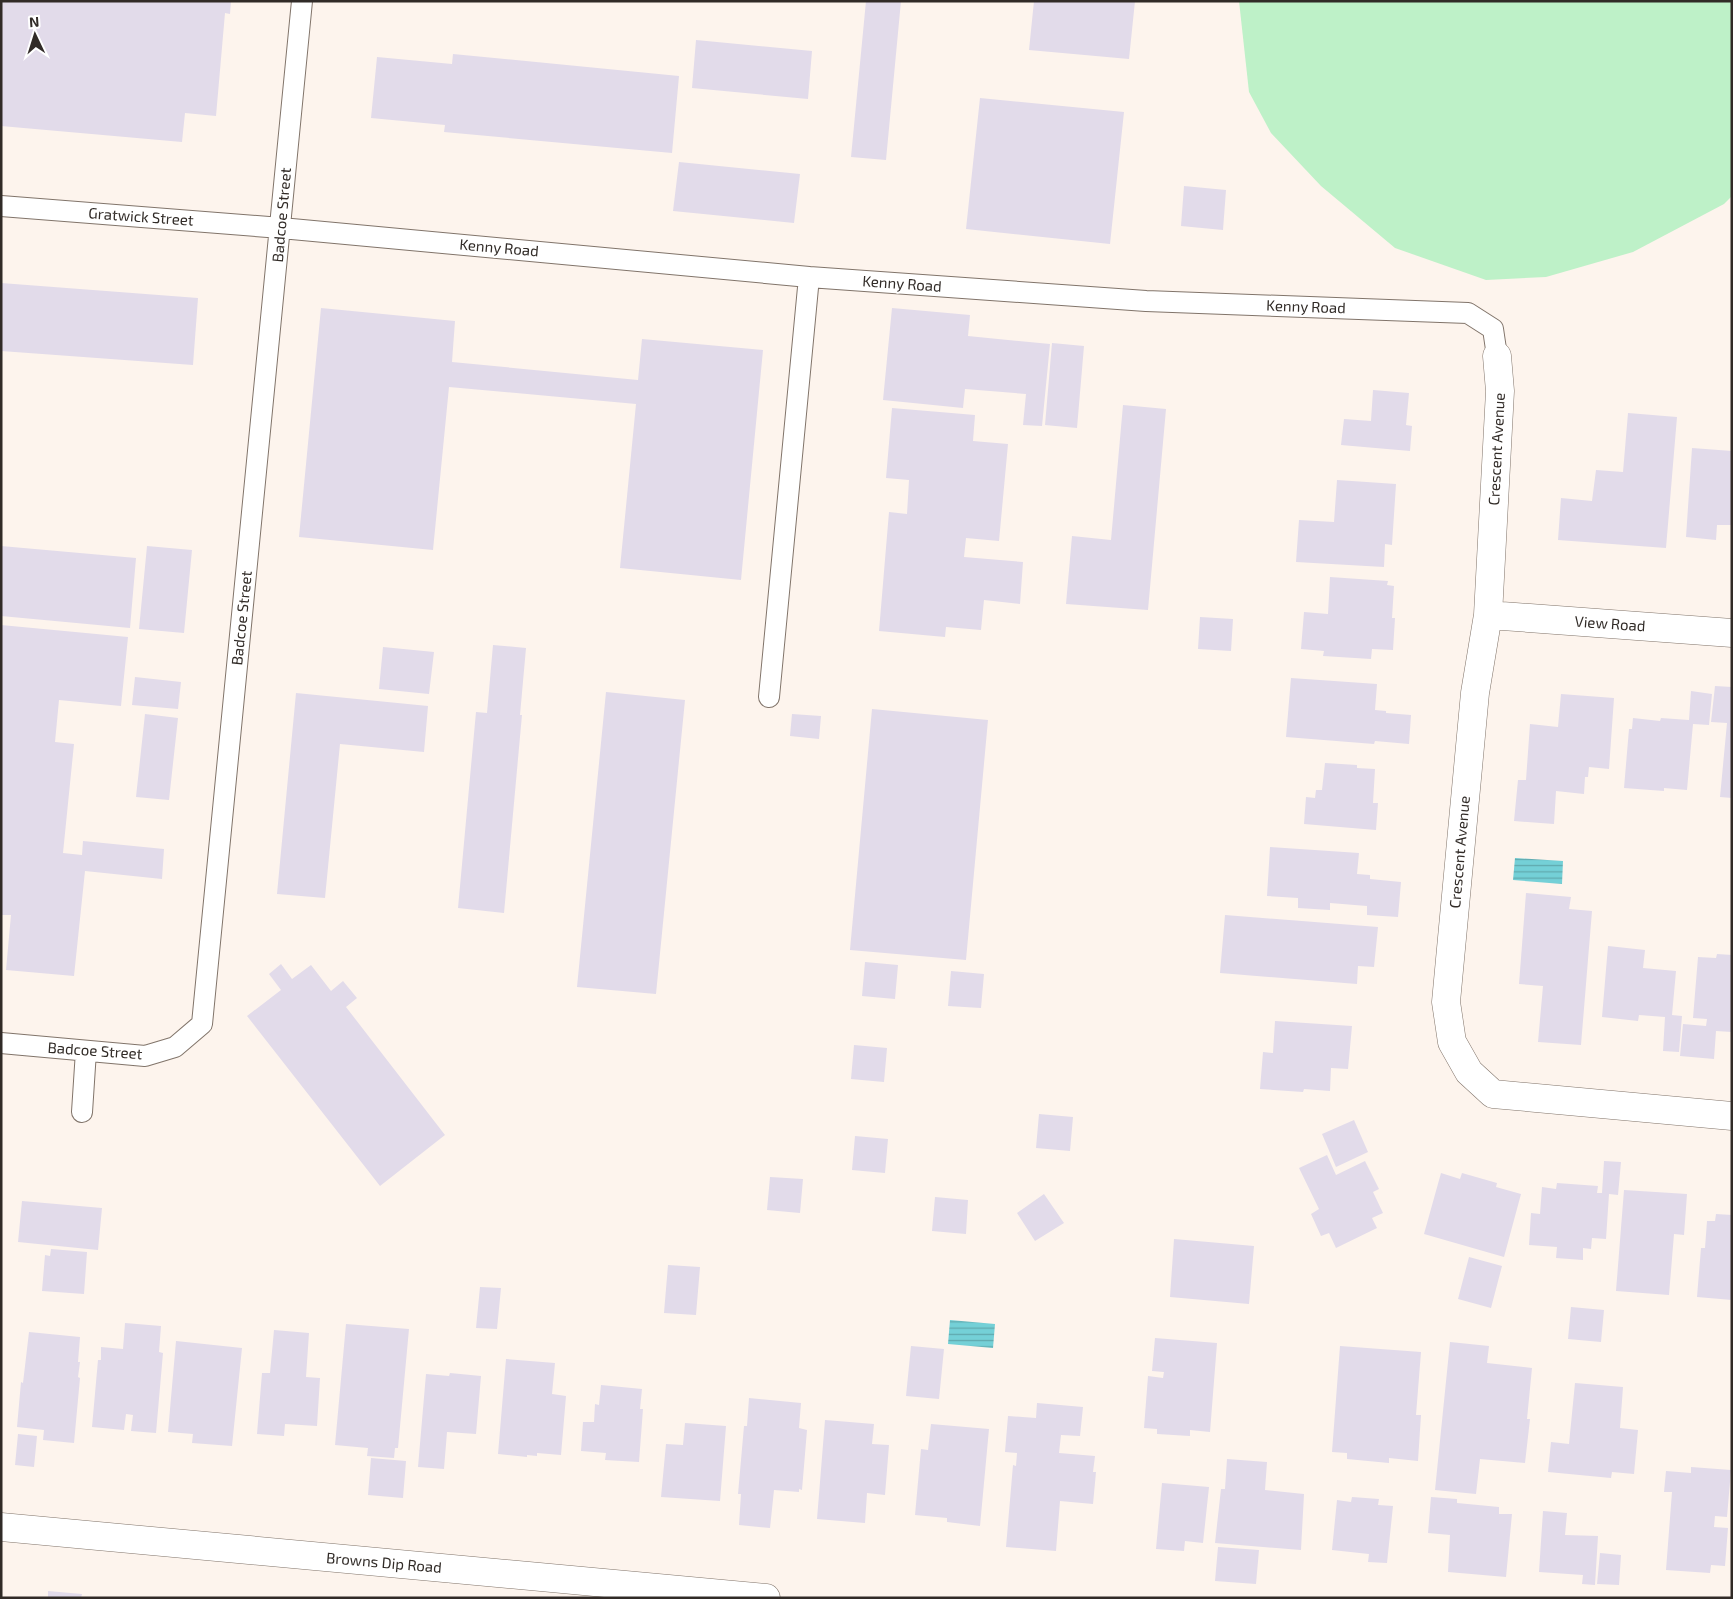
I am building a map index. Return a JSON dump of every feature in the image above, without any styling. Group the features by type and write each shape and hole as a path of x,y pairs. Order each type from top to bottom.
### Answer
{"street":[{"name":"Crescent Avenue","path":"1498,356 1500,391 1488,615 1474,693 1446,1002 1452,1042 1469,1072 1493,1094 1732,1116"},
{"name":"View Road","path":"1488,615 1732,633"},
{"name":"Browns Dip Road","path":"1,1527 766,1598"}],"lane":[{"name":"Badcoe Street","path":"1,1043 145,1056 175,1047 202,1024 302,1"},
{"name":"Gratwick Street","path":"1,206 281,228"},
{"name":"Kenny Road","path":"281,228 809,277 1146,301 1468,313 1493,329 1498,356"},
{"path":"769,697 809,277"},
{"path":"82,1112 86,1051"}],"green space":[{"path":"1239,1 1732,1 1732,196 1724,204 1633,252 1546,277 1486,280 1395,248 1321,186 1271,133 1249,92"}],"water":[{"path":"1515,858 1563,861 1562,884 1513,880"},
{"path":"950,1320 995,1324 993,1348 948,1344"}],"building":[{"path":"1,1 231,1 230,14 225,13 216,116 185,113 182,142 1,126"},
{"path":"866,1 901,1 886,160 851,157"},
{"path":"1034,1 1135,1 1129,59 1029,50"},
{"path":"696,40 812,51 808,99 692,88"},
{"path":"453,54 679,76 672,153 444,132 445,125 371,118 377,57 452,64"},
{"path":"980,98 1124,112 1110,244 966,229"},
{"path":"679,162 800,174 794,223 673,211"},
{"path":"1184,186 1226,190 1223,230 1181,226"},
{"path":"1,283 198,298 193,365 1,351"},
{"path":"321,308 455,321 452,362 638,380 642,339 763,350 741,580 620,568 636,404 449,387 433,550 299,537"},
{"path":"892,308 970,315 968,336 1050,344 1042,426 1023,425 1026,394 965,389 963,408 883,400"},
{"path":"1052,343 1084,346 1077,428 1045,425"},
{"path":"1373,390 1409,393 1406,425 1412,426 1410,451 1341,445 1344,419 1371,421"},
{"path":"1123,405 1166,409 1148,610 1066,604 1072,536 1111,540"},
{"path":"892,408 975,415 973,441 1008,444 999,541 966,538 964,557 1023,562 1020,604 984,600 981,630 946,627 945,637 879,631 889,512 907,514 909,480 886,478"},
{"path":"1628,413 1677,417 1666,548 1558,540 1561,498 1592,501 1596,470 1623,472"},
{"path":"1692,448 1732,451 1732,525 1717,525 1716,540 1686,537"},
{"path":"1337,480 1396,484 1392,545 1385,544 1384,567 1296,562 1299,520 1334,522"},
{"path":"1,546 136,558 130,628 1,616"},
{"path":"147,546 192,550 184,633 139,629"},
{"path":"1330,577 1388,581 1387,585 1394,586 1393,650 1372,649 1371,659 1323,656 1324,651 1301,649 1304,612 1328,614"},
{"path":"1200,617 1233,619 1231,651 1198,649"},
{"path":"1,625 128,637 121,706 59,700 55,742 74,744 63,853 82,855 83,841 164,849 162,879 85,871 74,976 6,970 11,915 1,915"},
{"path":"493,645 526,648 520,715 522,715 504,913 458,908 476,712 487,713"},
{"path":"383,647 434,652 429,694 379,689"},
{"path":"135,677 181,682 178,709 132,705"},
{"path":"1291,678 1377,684 1375,710 1411,715 1409,744 1375,741 1374,744 1286,737"},
{"path":"1715,686 1732,687 1732,798 1720,797 1727,723 1711,722"},
{"path":"1691,691 1712,694 1709,725 1693,724 1687,790 1664,788 1664,791 1624,788 1629,729 1632,729 1633,718 1660,721 1661,718 1689,720"},
{"path":"606,692 685,700 656,994 577,987"},
{"path":"296,693 428,706 424,752 340,744 325,898 277,894"},
{"path":"1561,694 1614,698 1609,769 1589,767 1588,777 1585,777 1584,794 1556,791 1554,824 1514,821 1518,780 1526,780 1530,724 1558,727"},
{"path":"872,709 988,720 966,960 850,950"},
{"path":"145,714 178,718 169,800 136,797"},
{"path":"792,714 821,716 819,739 790,736"},
{"path":"1325,763 1357,765 1357,768 1375,769 1373,803 1378,803 1376,830 1304,824 1306,797 1315,798 1316,790 1322,790"},
{"path":"1270,847 1359,853 1357,874 1370,875 1370,879 1401,882 1398,917 1367,915 1367,906 1330,903 1330,910 1298,908 1298,898 1267,896"},
{"path":"1526,893 1571,897 1569,909 1592,911 1581,1045 1538,1042 1543,986 1519,984"},
{"path":"1225,915 1378,927 1374,967 1358,966 1357,984 1220,973"},
{"path":"1608,946 1645,950 1643,968 1676,971 1672,1015 1682,1016 1679,1052 1663,1051 1665,1017 1639,1015 1638,1021 1602,1017"},
{"path":"1717,954 1732,955 1732,1032 1716,1031 1714,1059 1680,1056 1683,1024 1706,1026 1707,1019 1693,1018 1698,957 1716,958"},
{"path":"865,962 898,965 895,999 862,996"},
{"path":"281,964 292,979 311,965 331,991 343,981 357,998 346,1007 445,1135 380,1186 247,1016 281,990 269,974"},
{"path":"951,971 984,974 981,1008 948,1006"},
{"path":"1275,1021 1352,1026 1348,1069 1331,1068 1330,1091 1304,1089 1303,1092 1260,1089 1263,1052 1273,1053"},
{"path":"854,1045 887,1048 884,1082 851,1079"},
{"path":"1039,1114 1073,1117 1070,1151 1036,1148"},
{"path":"1354,1120 1368,1152 1336,1167 1322,1134"},
{"path":"855,1136 888,1139 885,1173 852,1170"},
{"path":"1327,1155 1336,1175 1365,1161 1379,1189 1373,1192 1383,1213 1372,1218 1377,1228 1336,1248 1329,1233 1321,1236 1311,1214 1319,1209 1299,1168"},
{"path":"1604,1161 1621,1162 1618,1195 1609,1194 1606,1239 1592,1238 1591,1249 1583,1248 1583,1260 1556,1258 1557,1247 1529,1245 1531,1213 1540,1214 1542,1187 1556,1189 1557,1183 1598,1186 1597,1193 1602,1193"},
{"path":"1441,1173 1460,1179 1462,1173 1497,1183 1496,1187 1521,1194 1504,1257 1424,1234"},
{"path":"770,1177 803,1179 800,1213 767,1210"},
{"path":"1624,1190 1687,1194 1684,1235 1674,1234 1669,1295 1616,1291"},
{"path":"1044,1194 1064,1223 1035,1241 1017,1213"},
{"path":"935,1197 968,1200 966,1234 932,1231"},
{"path":"22,1201 102,1208 98,1250 18,1242"},
{"path":"1716,1214 1732,1215 1732,1300 1697,1297 1701,1248 1705,1248 1707,1221 1715,1221"},
{"path":"1174,1239 1254,1246 1249,1304 1170,1297"},
{"path":"51,1249 87,1252 84,1294 42,1291 45,1255 50,1256"},
{"path":"1469,1257 1502,1266 1491,1308 1458,1299"},
{"path":"668,1265 700,1267 696,1315 664,1313"},
{"path":"480,1287 501,1288 497,1329 476,1328"},
{"path":"1571,1307 1604,1310 1601,1342 1568,1339"},
{"path":"125,1323 161,1326 159,1352 163,1353 156,1433 131,1431 133,1415 126,1414 124,1430 92,1427 98,1360 101,1360 101,1347 123,1349"},
{"path":"346,1324 409,1329 398,1448 395,1448 394,1458 367,1456 368,1448 335,1445"},
{"path":"274,1330 309,1333 306,1377 320,1378 317,1426 285,1424 284,1436 257,1434 262,1373 270,1373"},
{"path":"29,1332 80,1337 78,1377 80,1378 74,1443 43,1440 44,1430 17,1427 21,1382 23,1383"},
{"path":"1155,1338 1217,1343 1210,1432 1190,1430 1190,1436 1157,1434 1157,1429 1144,1428 1148,1376 1163,1378 1164,1372 1152,1371"},
{"path":"176,1341 242,1348 232,1446 192,1443 193,1434 168,1432"},
{"path":"1450,1342 1489,1346 1487,1363 1532,1368 1527,1419 1530,1419 1525,1463 1480,1459 1476,1494 1435,1490"},
{"path":"911,1346 944,1349 939,1399 906,1396"},
{"path":"1340,1346 1421,1352 1416,1415 1421,1415 1418,1461 1389,1458 1389,1463 1347,1459 1347,1453 1332,1452"},
{"path":"506,1359 555,1363 552,1394 566,1396 561,1455 537,1453 537,1456 527,1455 527,1457 498,1454"},
{"path":"450,1373 481,1376 476,1434 447,1432 444,1469 418,1467 426,1374 449,1376"},
{"path":"1575,1383 1623,1387 1620,1428 1638,1430 1634,1474 1612,1472 1611,1478 1548,1472 1551,1442 1569,1444"},
{"path":"601,1385 642,1389 640,1409 643,1409 639,1462 605,1460 606,1453 581,1451 583,1422 594,1422 595,1404 599,1405"},
{"path":"749,1398 801,1403 799,1428 807,1430 802,1490 799,1489 799,1492 774,1490 770,1528 739,1525 741,1494 738,1494 744,1426 747,1426"},
{"path":"1037,1403 1083,1407 1080,1436 1061,1435 1059,1453 1095,1456 1093,1472 1096,1472 1093,1504 1060,1501 1056,1551 1006,1547 1013,1465 1016,1466 1017,1453 1005,1452 1008,1416 1036,1418"},
{"path":"825,1420 874,1424 872,1444 889,1445 885,1495 867,1493 865,1523 817,1519"},
{"path":"685,1423 726,1426 720,1501 661,1497 666,1444 683,1445"},
{"path":"931,1424 989,1429 980,1526 947,1522 947,1518 915,1515 921,1449 928,1450"},
{"path":"18,1434 37,1436 34,1467 15,1465"},
{"path":"371,1458 406,1461 403,1498 368,1495"},
{"path":"1227,1459 1267,1462 1265,1490 1304,1494 1301,1550 1215,1543 1221,1489 1225,1489"},
{"path":"1691,1467 1731,1470 1727,1517 1715,1516 1714,1527 1728,1528 1725,1566 1711,1565 1710,1573 1666,1570 1672,1492 1664,1492 1666,1471 1691,1473"},
{"path":"1162,1483 1209,1487 1203,1543 1185,1541 1184,1551 1156,1549"},
{"path":"1352,1497 1379,1499 1378,1505 1393,1506 1387,1563 1368,1562 1369,1554 1332,1550 1337,1500 1351,1502"},
{"path":"1431,1497 1457,1499 1457,1503 1499,1507 1499,1514 1512,1514 1506,1577 1448,1572 1450,1535 1428,1533"},
{"path":"1543,1511 1567,1513 1565,1535 1598,1536 1595,1585 1582,1584 1583,1575 1539,1572"},
{"path":"1218,1547 1259,1550 1256,1584 1215,1581"},
{"path":"1600,1553 1621,1555 1619,1585 1597,1584"},
{"path":"48,1591 82,1594 81,1598 48,1598"}]}
